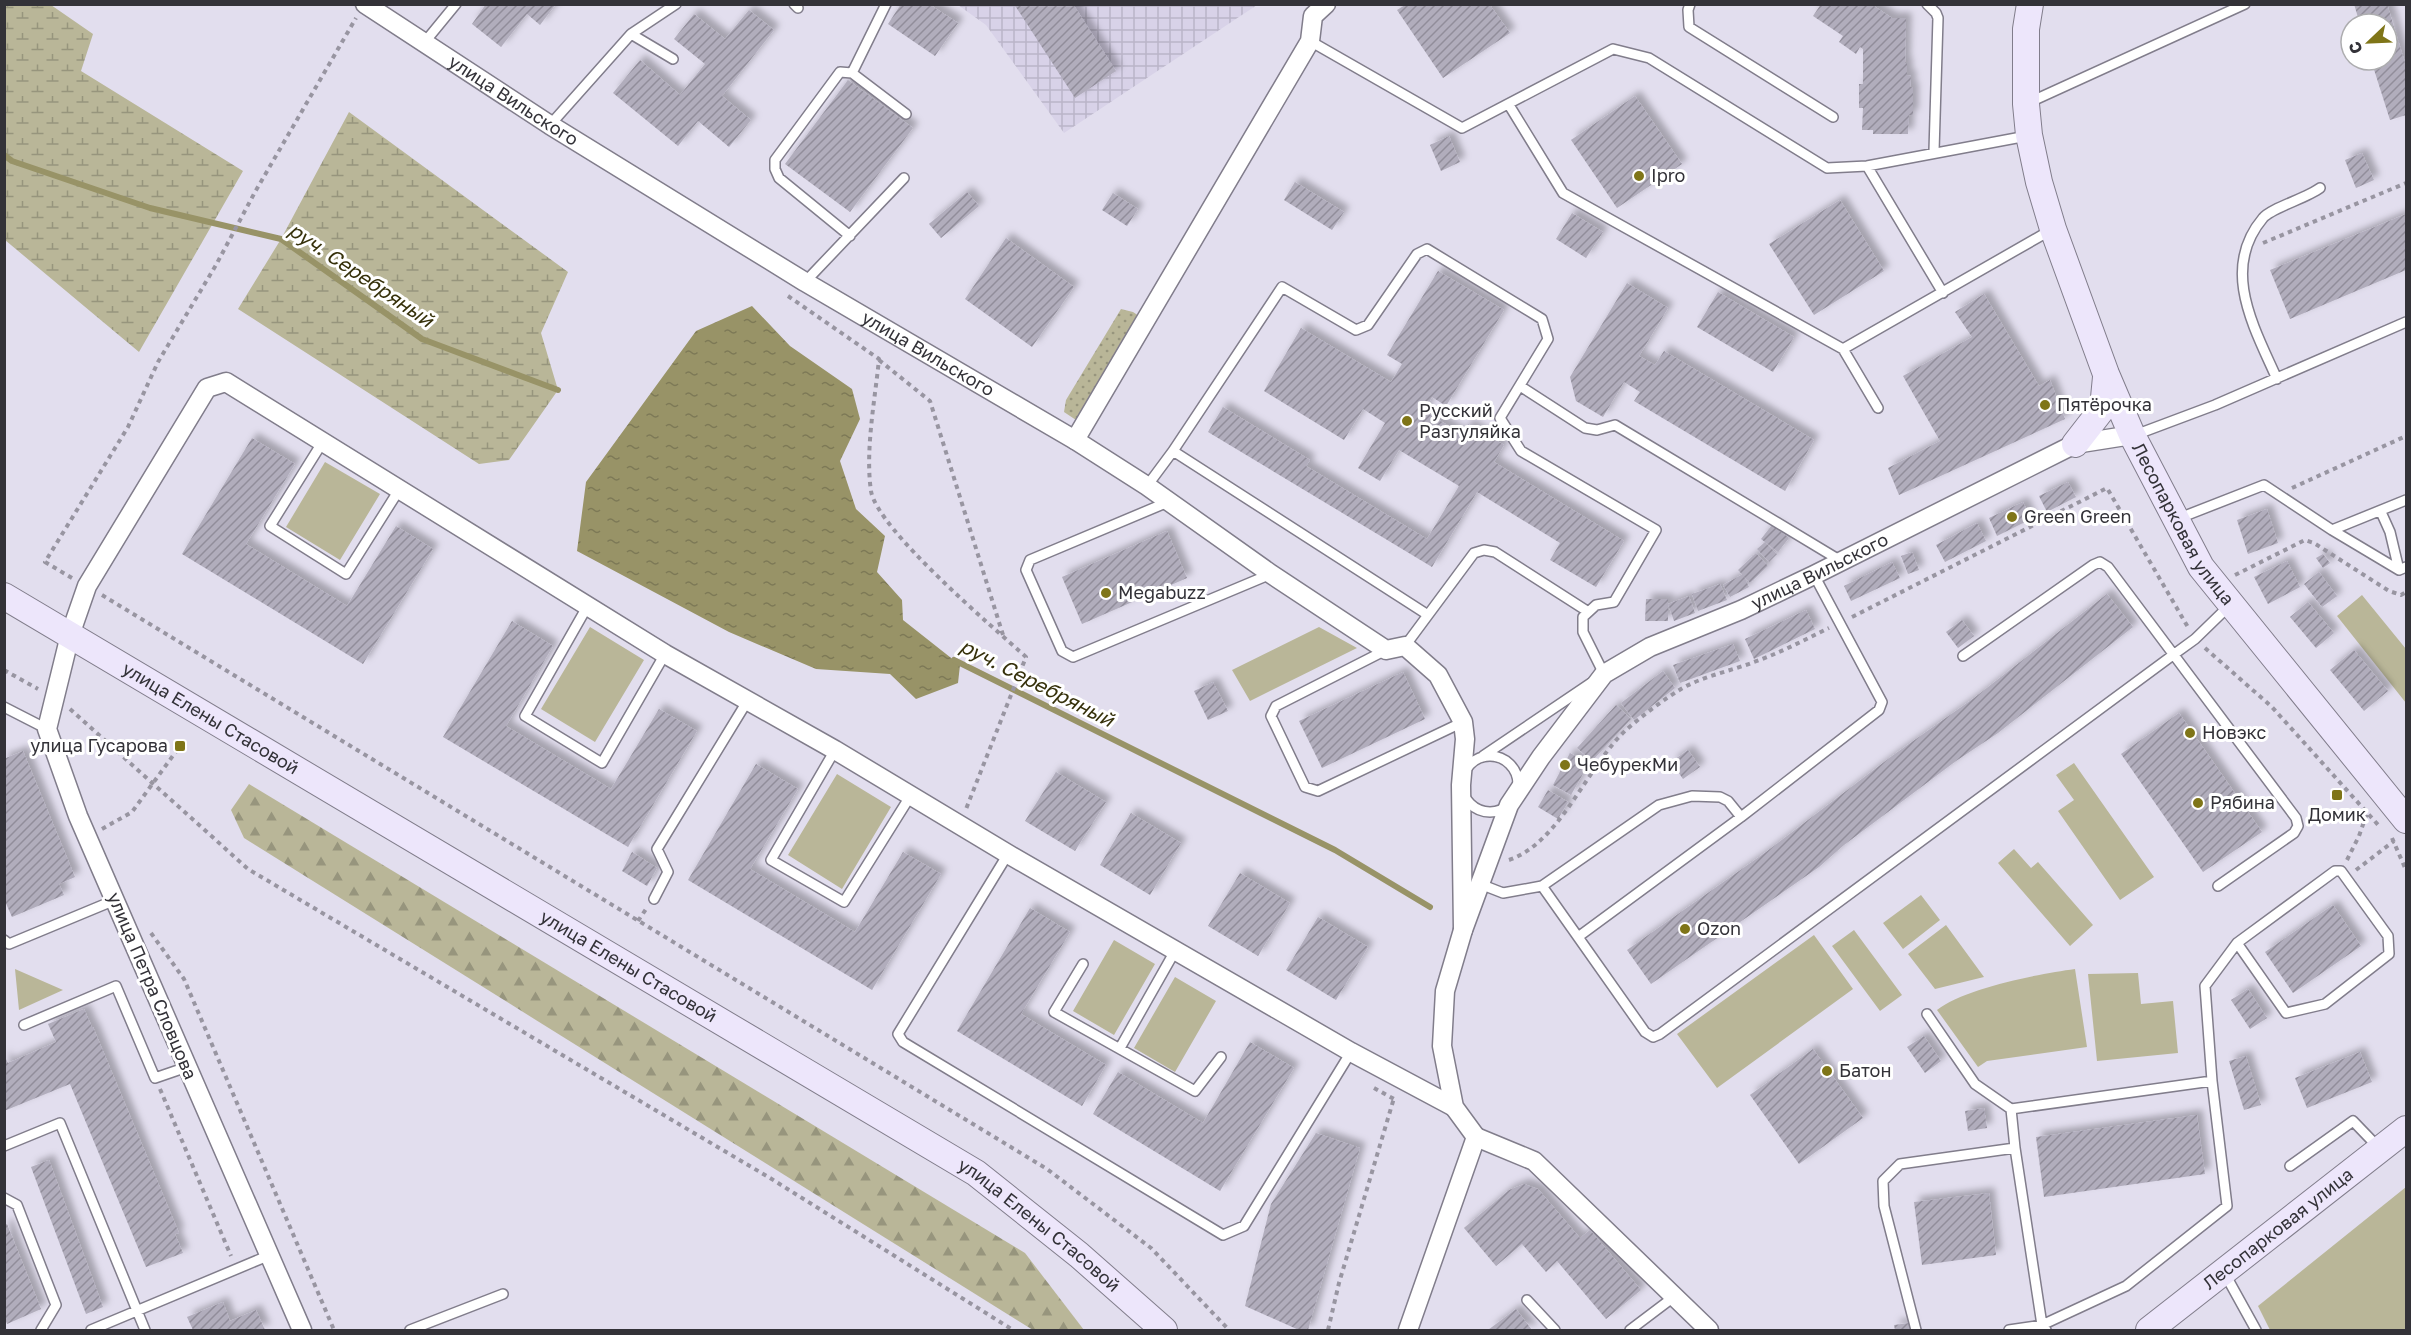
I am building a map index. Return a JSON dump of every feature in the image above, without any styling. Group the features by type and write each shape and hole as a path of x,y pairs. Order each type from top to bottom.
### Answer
{"main road":[{"name":"Лесопарковая улица","path":"2030,4 2026,29 2026,104 2038,182 2106,374 2132,435 2201,567 2400,831"},
{"path":"2075,444 2103,408 2106,374"},
{"path":"4,596 70,635"},
{"name":"улица Елены Стасовой","path":"70,635 976,1173 1079,1255 1164,1330"},
{"name":"Лесопарковая улица","path":"2149,1330 2406,1129"}],"street":[{"path":"1075,440 1310,40 1313,16 1326,4"},
{"name":"улица Вильского","path":"361,9 424,43 550,125 805,282 1075,440 1386,650"},
{"path":"47,729 70,635 87,586 207,388 226,382 665,654 834,750 1175,951 1351,1052 1454,1107"},
{"name":"улица Вильского","path":"1463,930 1484,886 1513,799 1541,757 1604,674 1650,647 1741,610 2075,444 2132,435"},
{"path":"1386,650 1405,646 1438,675 1463,722 1465,739 1461,785 1463,930 1445,991 1442,1046 1454,1107 1476,1137 1534,1161 1709,1330"},
{"name":"улица Петра Словцова","path":"47,729 78,816 302,1330"},
{"path":"1413,1328 1476,1137"}],"lane":[{"path":"424,43 456,4"},
{"path":"550,125 631,34 675,4"},
{"path":"852,73 886,4"},
{"path":"1690,4 1689,27 1833,117"},
{"path":"1927,4 1938,18 1934,152"},
{"path":"2026,104 2245,4"},
{"path":"631,34 673,59"},
{"path":"1310,40 1462,128 1613,49 1649,58 1827,168 1867,166 2029,135"},
{"path":"850,236 778,178 775,169 776,160 840,72 852,73 906,114"},
{"path":"1509,105 1563,193 1843,349 1878,408"},
{"path":"1867,166 1943,292"},
{"path":"805,282 903,178"},
{"path":"2277,379 2246,308 2243,291 2244,251 2264,216 2320,188"},
{"path":"1843,349 2053,229"},
{"path":"1146,486 1173,451 1282,287 1356,330 1368,325 1417,254 1427,249 1542,319 1548,339 1500,418 1521,451 1656,530 1614,602 1596,605 1583,617 1583,632 1604,674 1483,756 1467,767 1461,785 1466,800 1479,810 1494,812 1513,799 1517,776 1508,762 1491,755 1483,756"},
{"path":"2132,435 2215,405 2406,322"},
{"path":"1520,386 1585,428 1597,430 1615,425 1841,561"},
{"path":"322,443 270,526 345,574 399,490"},
{"path":"1173,451 1428,615"},
{"path":"2175,520 2264,485 2281,494 2332,530 2403,569"},
{"path":"2332,530 2406,500"},
{"path":"1168,502 1030,560 1026,570 1062,651 1073,657 1271,574"},
{"path":"2381,512 2403,569"},
{"path":"1405,646 1474,553 1484,550 1495,552 1587,611"},
{"path":"1963,656 2092,565 2100,562 2108,567 2296,818 2298,826 2294,833 2218,886"},
{"path":"1578,937 1741,817 1879,710 1882,702 1879,693 1814,575"},
{"path":"1542,886 1645,1032 1653,1037 2195,639 2230,605"},
{"path":"587,607 525,716 602,763 665,654"},
{"path":"1386,650 1276,706 1271,716 1305,787 1318,791 1463,722"},
{"path":"654,899 668,872 657,849 748,700"},
{"path":"4,707 47,729"},
{"path":"834,750 771,860 844,902 911,795"},
{"path":"1484,886 1503,893 1542,886 1659,805 1692,796 1720,797 1728,801 1741,817"},
{"path":"1008,854 898,1034 903,1042 1223,1235 1244,1226 1351,1052"},
{"path":"2009,1330 2044,1328 2126,1286 2228,1206 2212,1082 2205,986 2237,944 2335,871 2344,874 2388,936 2390,954 2325,1004 2286,1013 2237,944"},
{"path":"4,940 9,944 115,900"},
{"path":"1120,1048 1175,951"},
{"path":"1083,964 1054,1012 1196,1091 1221,1057"},
{"path":"24,1025 116,986 154,1078 187,1067"},
{"path":"1927,1014 1975,1084 2011,1109 2212,1082"},
{"path":"2011,1109 2015,1148 2044,1328"},
{"path":"2290,1166 2353,1121 2380,1149"},
{"path":"4,1146 60,1123 145,1330"},
{"path":"1916,1330 1884,1206 1883,1181 1900,1164 2015,1148"},
{"path":"4,1198 17,1205 56,1305 41,1330"},
{"path":"91,1330 270,1255"},
{"path":"2224,1272 2256,1330"},
{"path":"411,1330 503,1294"},
{"path":"1630,1330 1675,1296"},
{"path":"1527,1300 1555,1330"}],"path":[{"path":"361,9 255,192 216,265 158,362 128,427 45,562 1047,1170 1151,1248 1228,1330"},
{"path":"2244,251 2406,183"},
{"path":"783,293 879,359 930,401 1004,638"},
{"path":"879,359 870,457 871,494 884,518 939,579 1026,657 960,825"},
{"path":"2281,494 2406,436"},
{"path":"1484,886 1504,862 1522,856 1560,820 1593,770 1625,731 1683,688 1756,662 1840,623 2107,488 2195,639 2272,707 2367,813 2400,831"},
{"path":"2229,578 2305,540 2314,543 2389,591 2401,595 2406,592"},
{"path":"4,670 55,700"},
{"path":"2272,707 2278,702"},
{"path":"74,711 248,870 770,1178 1013,1330"},
{"path":"100,830 132,812 180,746"},
{"path":"2344,874 2367,813"},
{"path":"2400,831 2406,870"},
{"path":"2344,874 2400,831"},
{"path":"145,924 184,979 334,1330"},
{"path":"1328,1330 1339,1283 1397,1088 1397,1076"},
{"path":"154,1078 237,1269"}],"shaded area":[{"path":"958,5 1257,5 1064,133 986,25"}],"green space":[{"path":"4,5 51,5 93,34 81,71 243,171 139,352 5,240"},
{"path":"349,112 568,272 541,333 558,390 509,460 479,464 238,309 281,239"},
{"path":"1121,309 1139,316 1076,420 1064,412 1066,400"},
{"path":"325,462 380,494 340,560 286,527"},
{"path":"2362,595 2406,649 2406,703 2337,616"},
{"path":"590,627 644,660 595,742 541,709"},
{"path":"1319,627 1357,648 1250,701 1232,670"},
{"path":"2074,763 2154,877 2120,900 2058,811 2074,800 2056,775"},
{"path":"837,774 891,807 842,889 788,855"},
{"path":"249,784 1025,1253 1084,1330 1033,1330 244,838 231,810"},
{"path":"2014,849 2031,868 2038,862 2093,925 2070,946 1998,863"},
{"path":"1921,895 1940,920 1903,949 1883,923"},
{"path":"1946,925 1984,977 1935,989 1908,954"},
{"path":"1854,930 1902,995 1880,1011 1832,946"},
{"path":"1814,935 1853,989 1717,1088 1677,1034"},
{"path":"1114,940 1155,964 1114,1035 1073,1011"},
{"path":"15,969 63,990 19,1010"},
{"path":"2075,969 2087,1047 1987,1061 1978,1067 1937,1010 1949,1002 1983,989 2022,978"},
{"path":"2138,973 2141,1004 2173,1001 2178,1053 2097,1061 2088,974"},
{"path":"1175,977 1216,1001 1175,1072 1134,1048"},
{"path":"2406,1187 2406,1330 2270,1330 2258,1306"}],"water":[{"path":"752,306 790,346 852,389 860,419 840,461 856,509 885,536 877,572 902,600 903,620 960,665 958,683 916,699 890,674 816,669 729,632 577,551 586,482 696,331"}],"building":[{"path":"486,4 556,4 540,25 527,14 501,47 472,24"},
{"path":"901,4 929,4 958,23 935,56 888,24"},
{"path":"1014,4 1073,4 1116,71 1075,98"},
{"path":"1821,4 1871,4 1892,18 1906,18 1905,63 1907,63 1907,75 1911,76 1910,87 1913,87 1913,115 1909,115 1908,134 1873,134 1873,130 1862,130 1863,108 1859,108 1859,84 1863,84 1863,49 1860,47 1856,54 1839,42 1843,36 1813,16"},
{"path":"2354,4 2387,4 2389,12 2356,12"},
{"path":"1405,5 1490,5 1510,33 1443,78 1397,10"},
{"path":"749,10 774,30 722,96 751,120 729,147 698,121 678,146 613,93 640,60 680,95 705,64 674,39 694,14 725,39"},
{"path":"2399,43 2406,66 2406,115 2390,120 2375,72 2399,72"},
{"path":"848,80 913,128 850,212 785,164"},
{"path":"1635,96 1682,164 1617,208 1571,140"},
{"path":"1449,136 1460,162 1441,171 1430,145"},
{"path":"2362,153 2374,180 2356,188 2345,160"},
{"path":"1295,182 1344,212 1332,230 1284,200"},
{"path":"967,192 979,206 941,238 929,224"},
{"path":"1113,193 1138,209 1127,226 1102,210"},
{"path":"1840,200 1884,271 1814,315 1769,244"},
{"path":"1572,213 1603,232 1586,258 1556,239"},
{"path":"2406,214 2406,270 2290,319 2270,270"},
{"path":"1006,238 1074,287 1032,347 965,299"},
{"path":"1438,271 1504,310 1446,406 1432,397 1424,411 1462,434 1468,424 1504,445 1494,462 1624,541 1596,587 1550,560 1560,543 1477,492 1432,567 1208,432 1223,407 1310,460 1306,466 1427,539 1459,486 1399,450 1380,481 1358,468 1385,423 1363,409 1344,440 1264,391 1301,328 1391,382 1402,364 1387,355"},
{"path":"1627,283 1668,308 1639,356 1655,365 1664,351 1814,440 1785,491 1634,401 1640,392 1624,382 1603,417 1576,401 1570,377"},
{"path":"1718,292 1794,337 1773,372 1697,327"},
{"path":"1984,294 2039,386 2050,380 2065,419 1899,495 1888,468 1940,441 1903,376 1972,337 1955,312"},
{"path":"252,438 295,464 246,544 347,606 396,526 433,549 363,664 182,554"},
{"path":"2068,482 2076,497 2047,512 2039,496"},
{"path":"2023,502 2031,519 1997,536 1989,518"},
{"path":"2267,509 2278,543 2248,554 2237,520"},
{"path":"1977,523 1986,541 1945,562 1936,545"},
{"path":"1772,525 1789,538 1778,552 1761,539"},
{"path":"1167,531 1187,578 1082,624 1062,577"},
{"path":"1765,542 1777,554 1769,562 1757,549"},
{"path":"1912,552 1919,570 1908,574 1901,556"},
{"path":"1756,553 1768,566 1750,583 1738,570"},
{"path":"2323,554 2330,563 2323,568 2316,558"},
{"path":"2287,561 2300,587 2268,604 2254,577"},
{"path":"1892,562 1900,578 1851,601 1844,586"},
{"path":"2319,572 2337,596 2322,607 2304,584"},
{"path":"1743,574 1749,587 1730,597 1723,585"},
{"path":"1720,584 1727,600 1698,611 1692,594"},
{"path":"2107,594 2133,627 1998,733 1956,761 1844,845 1819,867 1651,984 1627,950 1766,852 1892,756 1974,698"},
{"path":"1689,596 1695,613 1674,621 1668,604"},
{"path":"1646,599 1668,599 1668,621 1645,621"},
{"path":"2308,602 2334,633 2316,648 2290,617"},
{"path":"1806,610 1815,629 1754,659 1745,639"},
{"path":"1962,620 1974,636 1958,648 1946,632"},
{"path":"512,621 553,646 506,726 611,789 659,709 697,731 628,847 443,737"},
{"path":"1733,644 1740,661 1680,683 1673,665"},
{"path":"2354,650 2388,691 2364,711 2330,670"},
{"path":"1663,671 1675,688 1634,720 1621,703"},
{"path":"1403,672 1425,719 1322,768 1299,721"},
{"path":"1213,682 1228,711 1208,720 1194,691"},
{"path":"1616,705 1631,719 1592,761 1577,748"},
{"path":"2179,713 2262,832 2203,872 2121,754"},
{"path":"1688,750 1700,767 1683,779 1671,762"},
{"path":"23,751 75,877 59,884 64,895 12,917 4,899 4,754 6,758"},
{"path":"1570,753 1589,763 1571,795 1553,785"},
{"path":"756,764 798,789 750,869 855,932 903,852 941,874 872,990 688,880"},
{"path":"1056,772 1106,802 1075,851 1025,821"},
{"path":"1548,790 1568,802 1558,819 1538,807"},
{"path":"1131,813 1181,843 1150,895 1100,865"},
{"path":"632,852 657,868 647,886 622,871"},
{"path":"1240,873 1290,903 1258,956 1208,926"},
{"path":"2333,905 2361,946 2293,993 2265,952"},
{"path":"1030,908 1070,932 1021,1014 1106,1065 1082,1106 957,1031"},
{"path":"1318,917 1368,947 1336,1000 1286,970"},
{"path":"2248,989 2267,1018 2250,1029 2231,1000"},
{"path":"84,1009 179,1233 175,1234 183,1253 146,1267 70,1084 4,1111 4,1055 8,1063 56,1042 48,1024"},
{"path":"1924,1036 1941,1061 1925,1073 1907,1047"},
{"path":"1250,1042 1294,1068 1220,1191 1093,1114 1118,1072 1203,1123"},
{"path":"1813,1049 1863,1118 1799,1164 1750,1095"},
{"path":"2360,1052 2372,1082 2307,1108 2295,1078"},
{"path":"2246,1056 2261,1105 2244,1110 2229,1061"},
{"path":"1984,1108 1987,1128 1968,1131 1965,1111"},
{"path":"2197,1115 2205,1174 2044,1197 2036,1137"},
{"path":"1316,1133 1360,1148 1308,1330 1299,1330 1245,1306 1271,1204"},
{"path":"49,1160 103,1307 86,1314 31,1167"},
{"path":"1524,1184 1538,1189 1580,1238 1590,1230 1641,1290 1606,1319 1557,1261 1546,1272 1522,1244 1496,1266 1464,1228 1509,1190"},
{"path":"1989,1193 1996,1255 1922,1265 1914,1202"},
{"path":"7,1224 41,1309 7,1324 4,1317 4,1225"},
{"path":"223,1302 230,1321 256,1310 265,1330 193,1330 187,1317"},
{"path":"1516,1309 1532,1330 1488,1330"},
{"path":"1909,1323 1910,1330 1895,1330 1894,1325"}],"waterway":[{"name":"руч. Серебряный","path":"4,155 12,161 150,208 281,239 422,339 558,390"},
{"name":"руч. Серебряный","path":"954,660 1335,850 1430,907"}],"place":[{"name":"Ipro","path":"1639,176"},
{"name":"Пятёрочка","path":"2045,405"},
{"name":"Русский Разгуляйка","path":"1407,421"},
{"name":"Green Green","path":"2012,517"},
{"name":"Megabuzz","path":"1106,593"},
{"name":"Новэкс","path":"2190,733"},
{"name":"улица Гусарова","path":"180,746"},
{"name":"ЧебурекМи","path":"1565,765"},
{"name":"Домик","path":"2337,795"},
{"name":"Рябина","path":"2198,803"},
{"name":"Ozon","path":"1685,929"},
{"name":"Батон","path":"1827,1071"}]}
